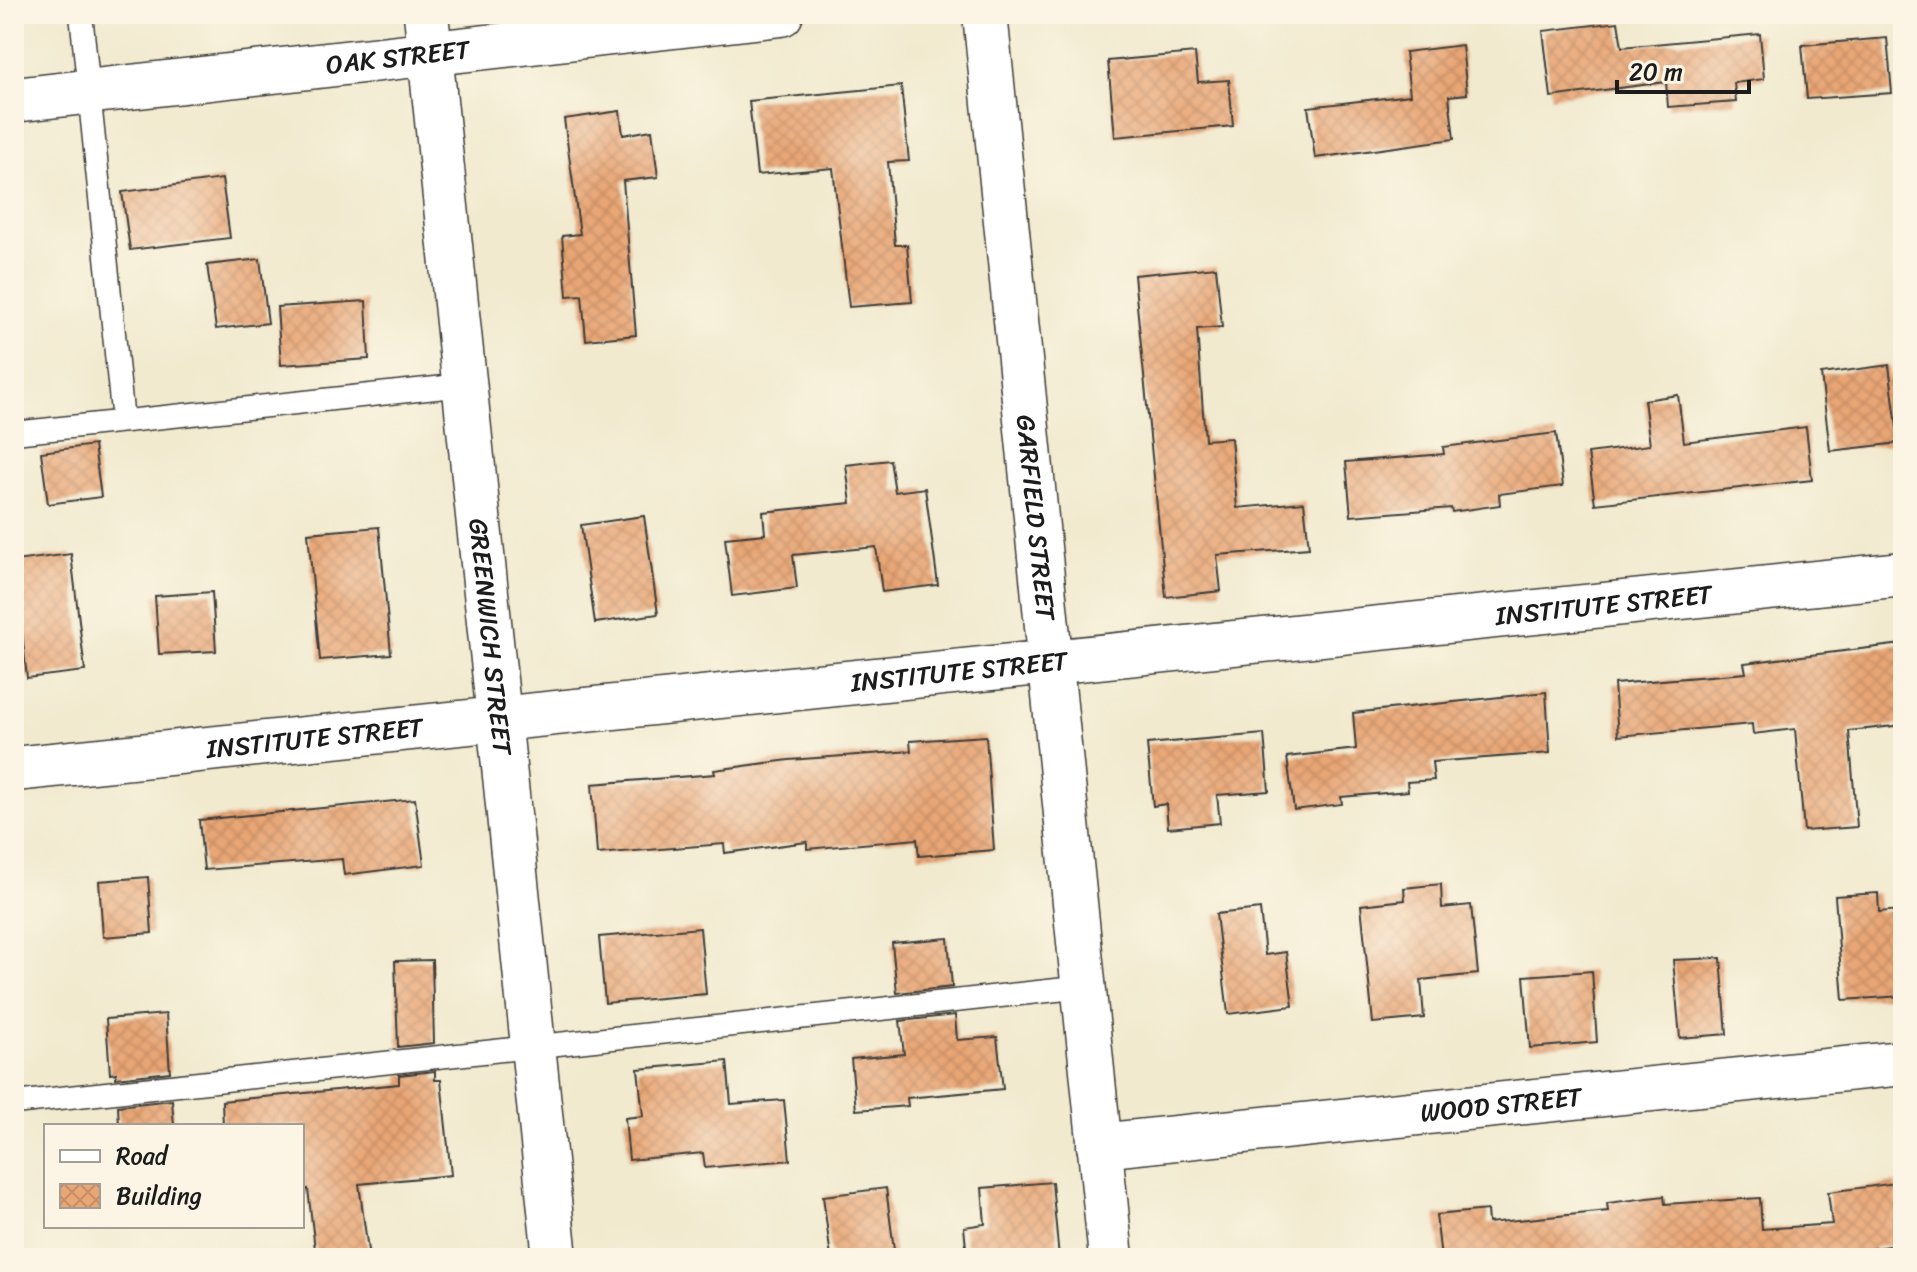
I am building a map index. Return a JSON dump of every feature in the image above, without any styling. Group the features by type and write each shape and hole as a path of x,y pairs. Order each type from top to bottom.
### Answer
{"street":[{"name":"OAK STREET","path":"14,100 89,93 428,35 781,14"},
{"name":"GARFIELD STREET","path":"985,14 1111,1258"},
{"name":"GREENWICH STREET","path":"428,35 555,1258"},
{"name":"INSTITUTE STREET","path":"14,769 1903,574"},
{"name":"WOOD STREET","path":"1099,1146 1903,1063"}],"lane":[{"path":"81,14 123,421"},
{"path":"14,433 464,385"},
{"path":"14,1103 1084,987"}],"building":[{"path":"1618,22 1622,47 1760,34 1764,79 1734,83 1736,102 1668,107 1666,82 1551,97 1543,31"},
{"path":"1887,38 1892,93 1807,99 1802,45"},
{"path":"1462,45 1467,94 1449,96 1454,139 1315,158 1308,107 1410,95 1405,52"},
{"path":"1195,53 1198,82 1229,80 1233,126 1115,137 1108,61"},
{"path":"901,86 909,161 888,162 895,245 907,245 912,302 849,307 833,168 757,175 749,101"},
{"path":"620,111 623,135 652,130 658,177 623,181 636,335 586,340 582,295 567,296 562,236 580,234 564,119"},
{"path":"222,179 230,238 130,250 122,192"},
{"path":"260,259 268,323 216,329 207,265"},
{"path":"1216,267 1222,327 1197,329 1205,440 1231,438 1237,508 1304,502 1309,548 1217,555 1221,591 1166,597 1134,275"},
{"path":"366,301 369,359 281,365 277,307"},
{"path":"1889,365 1899,443 1830,451 1821,374"},
{"path":"1678,395 1684,442 1806,427 1812,480 1595,504 1588,453 1650,445 1644,400"},
{"path":"1556,433 1563,486 1499,494 1500,505 1452,512 1451,508 1351,516 1346,462 1444,454 1443,447"},
{"path":"94,445 101,497 48,504 41,452"},
{"path":"890,460 895,492 925,488 938,585 882,592 876,547 793,555 797,588 732,596 725,538 765,534 763,512 851,503 846,465"},
{"path":"644,516 658,614 595,623 581,525"},
{"path":"379,527 391,654 320,660 308,533"},
{"path":"71,554 85,671 27,678 14,561"},
{"path":"212,592 216,651 159,654 155,596"},
{"path":"1903,644 1903,725 1849,731 1857,827 1804,831 1795,729 1753,734 1752,724 1618,736 1614,684 1746,673 1744,663"},
{"path":"1546,692 1550,753 1432,762 1434,780 1407,782 1408,791 1341,797 1342,804 1294,810 1287,757 1356,749 1353,713"},
{"path":"1264,734 1269,791 1217,795 1220,823 1168,828 1166,804 1153,806 1147,744"},
{"path":"986,736 994,850 919,856 917,839 807,849 807,842 725,853 724,844 597,854 592,784 715,774 714,770 789,760 911,751 910,741"},
{"path":"415,799 424,865 344,875 342,859 204,870 199,820"},
{"path":"148,877 152,933 103,937 99,881"},
{"path":"1441,884 1442,908 1471,905 1478,974 1421,980 1424,1018 1373,1023 1361,905 1405,900 1404,888"},
{"path":"1878,893 1879,912 1900,910 1903,996 1843,1000 1835,896"},
{"path":"1260,909 1265,955 1286,952 1293,1006 1228,1014 1216,914"},
{"path":"700,928 706,994 605,1003 599,937"},
{"path":"948,938 952,987 897,993 892,943"},
{"path":"1721,958 1727,1034 1680,1038 1673,960"},
{"path":"432,960 434,1043 398,1047 395,961"},
{"path":"1592,971 1597,1042 1530,1048 1524,976"},
{"path":"166,1014 170,1072 116,1078 116,1073 110,1074 106,1019"},
{"path":"955,1015 957,1040 997,1037 1003,1089 907,1098 908,1106 856,1110 851,1059 904,1054 900,1021"},
{"path":"727,1061 731,1104 784,1100 790,1160 705,1168 703,1153 629,1160 625,1118 643,1116 638,1069"},
{"path":"435,1071 435,1080 441,1080 451,1175 359,1184 369,1258 316,1258 308,1189 304,1190 304,1124 223,1124 222,1101 399,1084 399,1075"},
{"path":"172,1100 174,1124 119,1124 118,1106"},
{"path":"1052,1182 1059,1258 967,1258 964,1227 985,1224 982,1188"},
{"path":"1896,1183 1903,1244 1874,1248 1875,1258 1441,1258 1436,1215 1487,1210 1488,1223 1608,1211 1607,1203 1664,1196 1665,1204 1760,1198 1762,1229 1832,1224 1828,1192"},
{"path":"886,1188 895,1258 831,1258 823,1196"}]}
